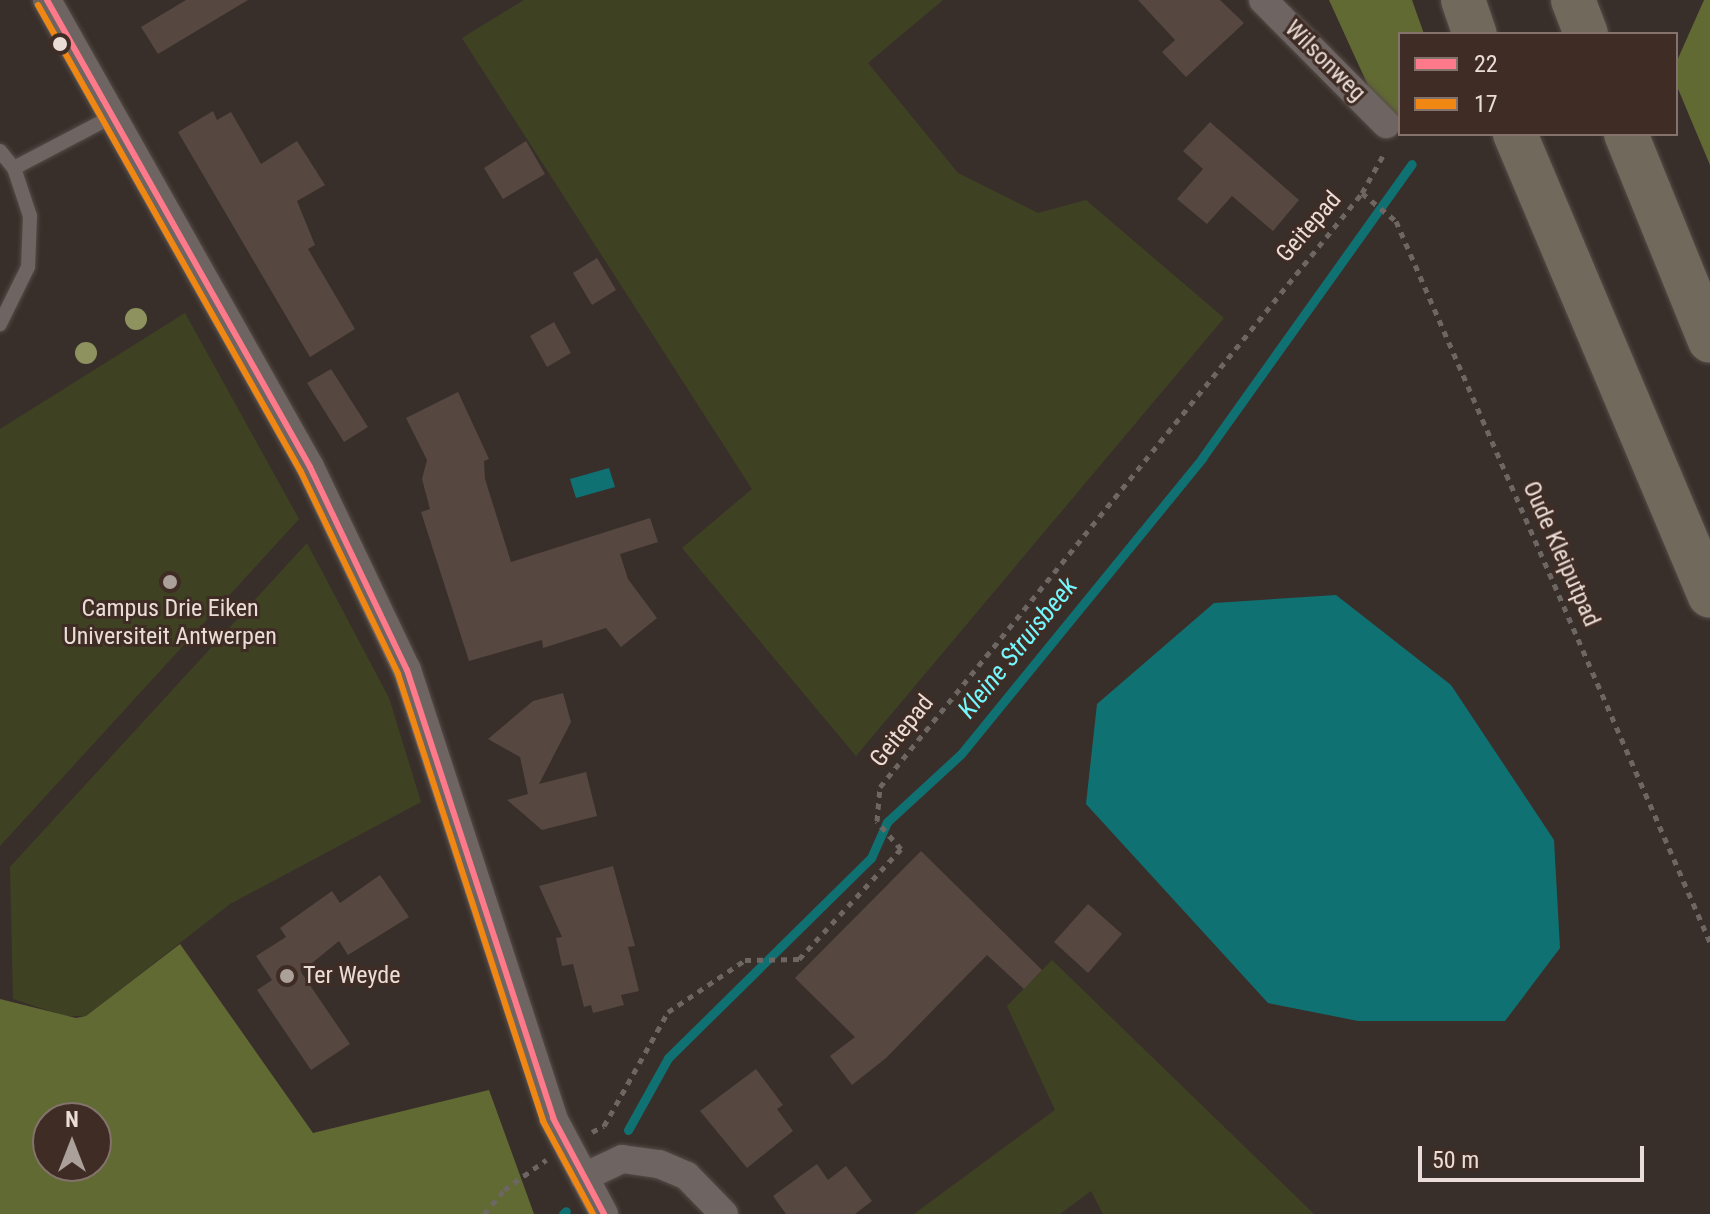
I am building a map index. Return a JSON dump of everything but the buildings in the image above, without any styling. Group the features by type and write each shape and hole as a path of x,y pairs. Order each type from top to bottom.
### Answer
{"highway":[{"path":"1463,0 1474,32"},
{"path":"1573,0 1585,32"},
{"path":"1516,136 1710,596"},
{"path":"1627,136 1710,341"}],"street":[{"path":"47,0 310,467 407,670 553,1118 604,1214"},
{"name":"Wilsonweg","path":"1263,0 1386,124"},
{"path":"584,1177 622,1159 659,1164 687,1176 724,1214"}],"lane":[{"path":"14,168 111,117"},
{"path":"0,151 14,168 30,216 28,267 0,324"}],"path":[{"name":"Geitepad","path":"484,1214 504,1190 567,1145 604,1126 668,1012 730,968 758,956 799,959 901,849 877,821 880,787 1362,193 1391,142 1386,124"},
{"name":"Oude Kleiputpad","path":"1362,193 1396,221 1710,942"}],"green space":[{"path":"524,0 943,0 868,63 958,173 1038,213 1086,200 1224,318 856,756 682,548 752,489 462,38"},
{"path":"1329,0 1412,0 1423,32 1398,32 1398,127 1376,103"},
{"path":"1704,0 1710,0 1710,165 1678,89 1678,58"},
{"path":"185,313 299,519 0,846 0,429"},
{"path":"307,543 389,698 421,802 230,904 86,1016 65,1016 13,999 10,867"},
{"path":"180,944 313,1133 489,1090 534,1214 0,1214 0,999 76,1018 86,1016"},
{"path":"1052,960 1314,1214 1103,1214 1091,1191 1060,1214 914,1214 1055,1110 1007,1006"}],"water":[{"path":"609,468 615,487 576,498 570,479"},
{"path":"1336,595 1451,685 1554,840 1560,948 1505,1021 1358,1021 1268,1003 1086,804 1097,704 1214,603"}],"waterway":[{"name":"Kleine Struisbeek","path":"628,1130 668,1058 871,858 887,822 961,754 1202,458 1412,164"},
{"name":"Kleine Struisbeek","path":"563,1214 566,1211"}],"transit line":[{"name":"22","path":"47,0 310,467 407,670 553,1118 604,1214"},
{"name":"17","path":"38,5 301,472 398,674 543,1121 593,1214"}],"place":[{"name":"Campus Drie Eiken Universiteit Antwerpen","path":"170,582"},
{"name":"Ter Weyde","path":"287,976"}]}
